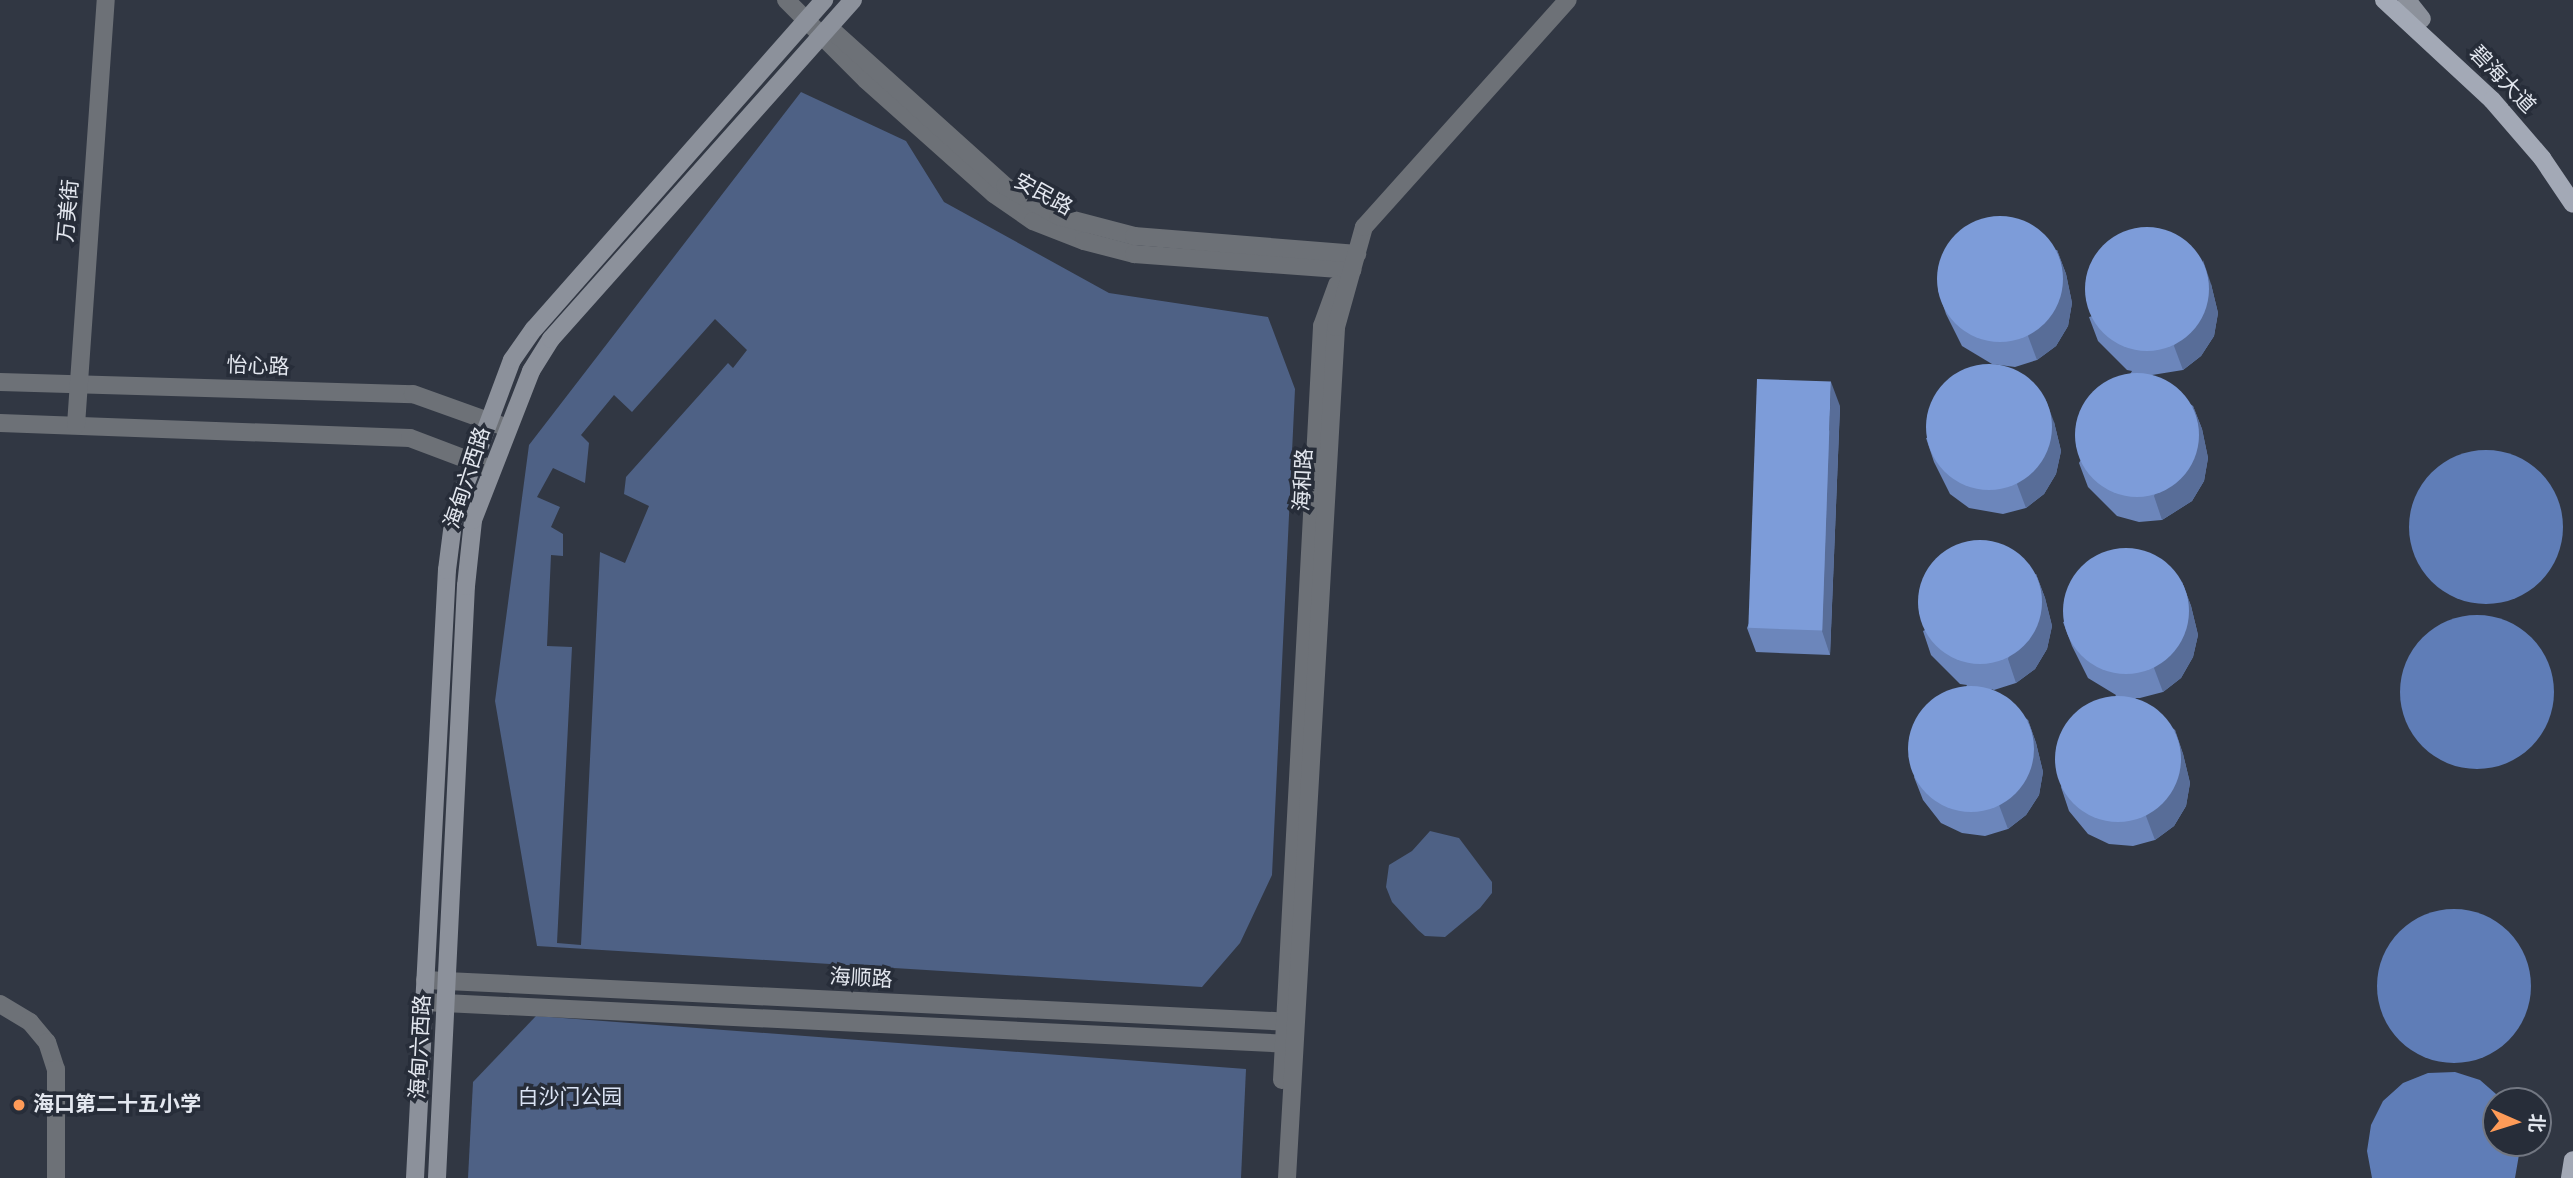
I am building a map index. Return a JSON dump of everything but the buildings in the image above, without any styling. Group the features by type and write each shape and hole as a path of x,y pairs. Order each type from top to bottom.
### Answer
{"main road":[{"name":"海甸六西路","path":"437,1178 468,560 473,520 531,370 565,320 853,0"},
{"name":"碧海大道","path":"2384,0 2500,108 2573,204"},
{"name":"碧海大道","path":"2401,0 2497,90 2573,185"},
{"path":"2407,0 2422,19"},
{"name":"海甸六西路","path":"415,1178 447,563 454,515 512,360 548,310 814,11"},
{"path":"2570,1178 2573,1160"}],"street":[{"name":"万美街","path":"75,384 97,0"},
{"name":"万美街","path":"72,425 106,0"},
{"name":"安民路","path":"786,0 814,11"},
{"name":"安民路","path":"798,0 814,11 826,31 866,80 995,194 1033,220 1084,242 1134,254 1349,262"},
{"name":"海和路","path":"1349,262 1357,220 1554,0"},
{"name":"海和路","path":"1287,1044 1322,326 1364,227 1568,0"},
{"name":"怡心路","path":"0,382 413,394 508,428"},
{"path":"0,423 410,438 492,469"},
{"name":"海顺路","path":"425,980 1289,1022"},
{"path":"424,1002 1287,1044"},
{"path":"0,1004 30,1022 47,1042 56,1069 56,1178"},
{"path":"0,1016 38,1048 47,1071 47,1178"},
{"path":"1279,1178 1287,1044"},
{"path":"1287,1044 1287,1178"}],"green space":[{"path":"801,92 906,141 944,202 1109,293 1268,317 1295,389 1272,875 1240,943 1202,987 537,946 495,701 529,445","holes":["715,319 747,350 733,368 728,363 626,477 624,494 649,506 625,563 600,552 581,945 557,943 572,647 547,646 551,555 563,556 563,534 551,527 560,507 537,497 553,468 585,483 589,443 581,435 614,395 632,412"]},
{"path":"1430,831 1459,838 1492,882 1492,893 1480,908 1445,937 1425,936 1392,902 1386,887 1389,865 1412,851"},
{"name":"白沙门公园","path":"536,1016 1246,1069 1241,1178 468,1178 473,1082"}],"shaded area":[{"path":"2486,450 2515,456 2540,473 2557,498 2563,527 2557,556 2540,581 2515,598 2486,604 2457,598 2432,581 2415,556 2409,527 2415,498 2432,473 2457,456"},
{"path":"2477,615 2506,621 2531,638 2548,663 2554,692 2548,721 2531,746 2506,763 2477,769 2448,763 2423,746 2406,721 2400,692 2406,663 2423,638 2448,621"},
{"path":"2454,909 2483,915 2508,932 2525,957 2531,986 2525,1015 2508,1040 2483,1057 2454,1063 2425,1057 2400,1040 2383,1015 2377,986 2383,957 2400,932 2425,915"},
{"path":"2455,1072 2480,1080 2488,1087 2482,1087 2482,1157 2519,1157 2515,1178 2372,1178 2367,1151 2371,1125 2383,1101 2403,1083 2428,1073"}],"place":[{"name":"海口第二十五小学","path":"19,1105"}]}
